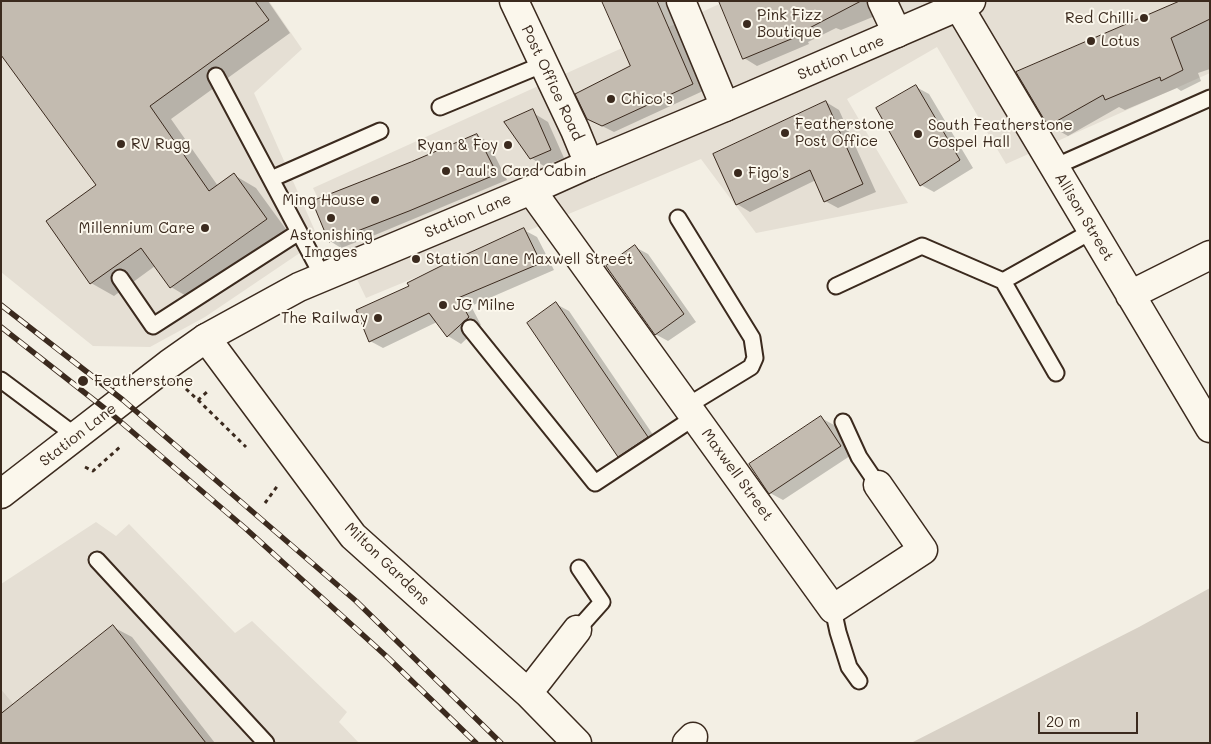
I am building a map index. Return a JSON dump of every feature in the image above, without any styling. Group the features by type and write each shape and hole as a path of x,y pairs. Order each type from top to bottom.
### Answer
{"street":[{"name":"Post Office Road","path":"514,1 576,130 589,164"},
{"path":"681,1 725,108"},
{"path":"882,1 897,33"},
{"name":"Station Lane","path":"1,494 169,364 206,338 299,287 725,108 965,4"},
{"name":"Allison Street","path":"965,4 1054,167 1210,428"},
{"name":"Maxwell Street","path":"531,190 834,609"},
{"path":"1130,295 1210,255"},
{"name":"Milton Gardens","path":"206,338 353,536 528,693 577,743"},
{"path":"834,609 923,550 878,485"},
{"path":"528,693 577,630"}],"lane":[{"path":"440,107 544,64"},
{"path":"216,76 323,277"},
{"path":"1054,167 1210,98"},
{"path":"271,179 380,131"},
{"path":"470,328 594,483 752,367 755,358 752,338 678,218"},
{"path":"1003,281 1092,231"},
{"path":"120,278 153,326 299,232"},
{"path":"836,286 922,246 1003,281 1056,374"},
{"path":"1,380 76,436"},
{"path":"843,422 859,457 878,485"},
{"path":"97,560 266,743"},
{"path":"577,630 602,602 579,568"},
{"path":"834,609 838,632 850,666 859,681"}],"path":[{"path":"198,400 246,448"},
{"path":"93,472 120,447"},
{"path":"265,503 281,482"}],"shaded area":[{"path":"1,1 269,1 302,49 254,93 319,240 205,317 150,347 93,346 1,272"},
{"path":"726,1 1210,1 1210,73 1006,164 937,47 847,99 908,203 756,233 701,159 366,298 313,188"},
{"path":"96,522 116,536 129,524 235,633 252,621 347,712 339,722 359,743 1,743 16,707 1,689 1,584"},
{"path":"1210,588 1210,743 911,743 1139,627"},
{"path":"1,689 16,707 1,719"}],"building":[{"name":"RV Rugg","path":"1,1 255,1 269,20 150,106 209,191 234,173 267,219 170,288 141,248 90,284 46,221 96,185 1,55"},
{"path":"602,1 657,1 693,84 602,126 587,119 575,94 630,66"},
{"path":"719,1 861,1 796,35 796,37 743,59"},
{"path":"1180,1 1210,1 1210,19 1171,38 1183,70 1161,81 1160,77 1105,100 1103,95 1048,126 1016,72"},
{"name":"South Featherstone Gospel Hall","path":"916,85 960,160 920,186 876,108"},
{"path":"826,101 863,184 824,202 810,170 736,205 713,154"},
{"path":"533,109 551,150 530,159 504,122"},
{"path":"477,134 497,174 329,242 312,201"},
{"path":"524,228 541,263 458,298 469,317 447,337 429,313 369,342 356,310 409,286 407,283 441,266"},
{"path":"635,245 684,314 655,335 606,266"},
{"path":"556,302 648,437 618,457 527,323"},
{"path":"821,416 841,446 769,494 749,464"},
{"path":"113,625 206,743 1,743 1,714"}],"railway":[{"path":"1,305 123,400 356,601 501,743"},
{"path":"1,327 108,411 245,528 385,655 476,743"}],"place":[{"name":"Red Chilli","path":"1144,18"},
{"name":"Pink Fizz Boutique","path":"747,24"},
{"name":"Lotus","path":"1091,41"},
{"name":"Chico's","path":"611,99"},
{"name":"Featherstone Post Office","path":"785,133"},
{"name":"South Featherstone Gospel Hall","path":"918,134"},
{"name":"RV Rugg","path":"121,144"},
{"name":"Ryan & Foy","path":"508,145"},
{"name":"Paul's Card Cabin","path":"446,171"},
{"name":"Figo's","path":"738,173"},
{"name":"Ming House","path":"375,200"},
{"name":"Astonishing Images","path":"331,218"},
{"name":"Millennium Care","path":"205,228"},
{"name":"Station Lane Maxwell Street","path":"416,259"},
{"name":"JG Milne","path":"443,305"},
{"name":"The Railway","path":"378,318"},
{"name":"Featherstone","path":"83,381"}]}
